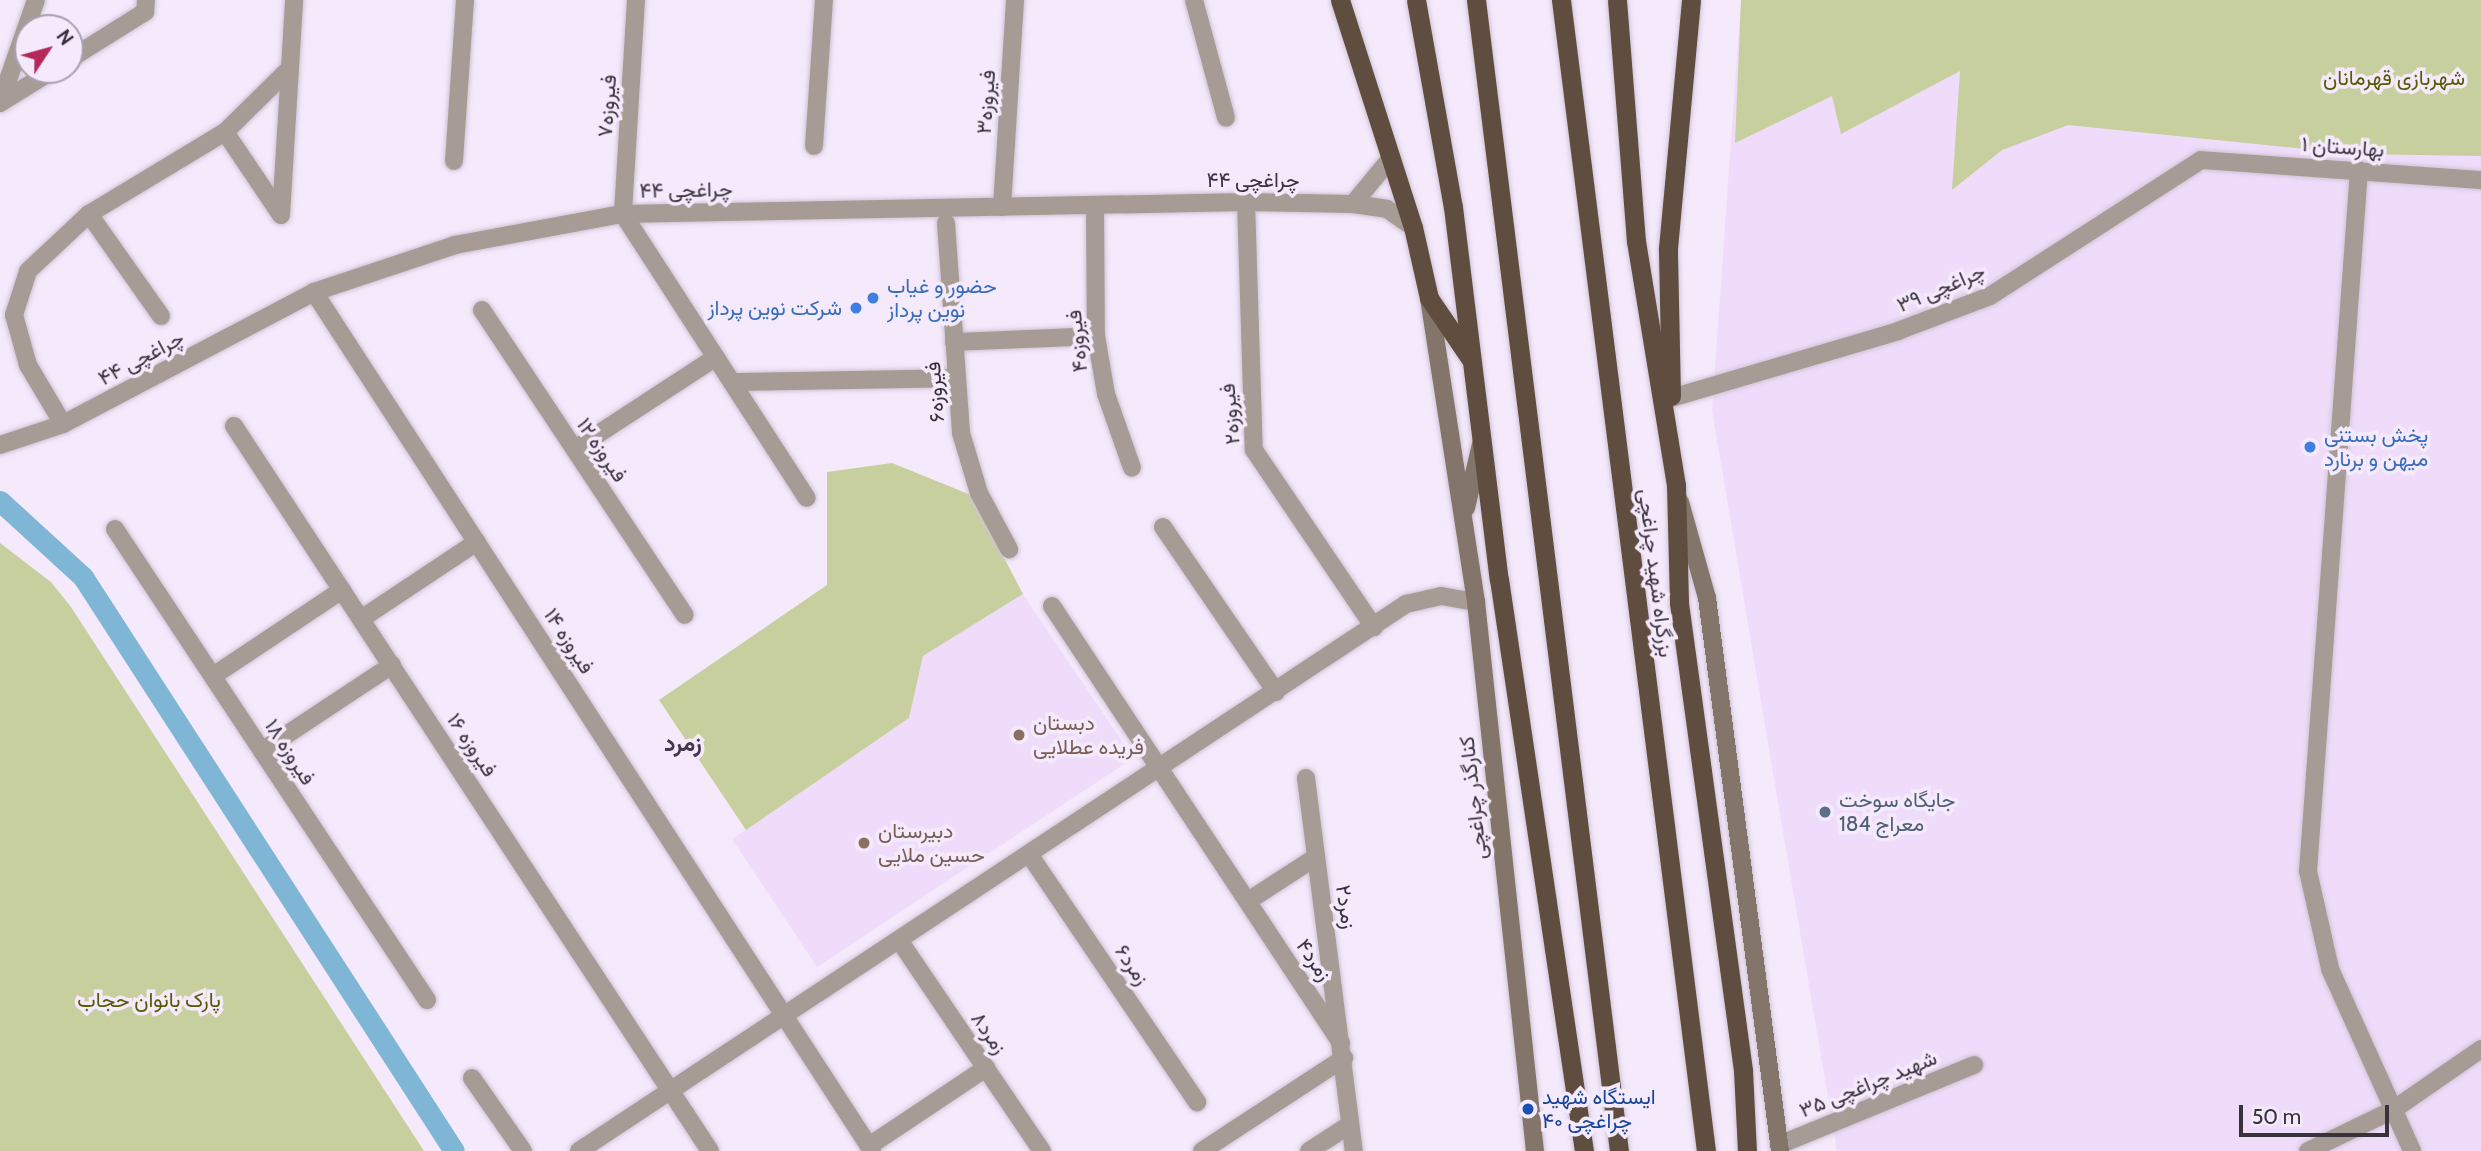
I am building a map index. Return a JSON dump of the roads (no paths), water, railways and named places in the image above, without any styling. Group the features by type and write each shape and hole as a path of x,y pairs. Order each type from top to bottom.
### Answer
{"highway":[{"path":"1340,0 1413,227 1429,298 1472,360"},
{"path":"1416,0 1453,207 1482,442 1584,1151"},
{"path":"1476,0 1619,1151"},
{"name":"بزرگراه شهید چراغچی","path":"1561,0 1706,1151"},
{"path":"1617,0 1636,242 1676,486 1679,603 1743,1070 1746,1151"},
{"path":"1668,446 1671,398 1668,248 1691,0"}],"main road":[{"path":"1429,298 1463,519"},
{"name":"کنارگذر چراغچی","path":"1482,442 1463,519 1476,602 1535,1151"},
{"path":"1676,486 1707,598 1780,1148"}],"street":[{"path":"84,50 145,12 146,0"},
{"path":"225,132 281,215 286,72 294,0"},
{"path":"454,161 465,0"},
{"name":"فیروزه۷","path":"623,214 636,0"},
{"path":"814,146 824,0"},
{"name":"فیروزه۳","path":"1002,207 1015,0"},
{"path":"1194,0 1226,118"},
{"path":"14,63 0,103 31,84"},
{"path":"63,424 28,365 14,315 28,271 89,214 225,132 286,72"},
{"path":"1353,204 1391,159"},
{"name":"چراغچی ۳۹","path":"1671,398 1898,331 1990,296 2202,160"},
{"name":"بهارستان ۱","path":"2202,160 2481,180"},
{"path":"2359,170 2308,871 2330,969 2413,1151"},
{"name":"چراغچی ۴۴","path":"0,445 63,424 314,292 455,245 623,214 1246,202 1353,204 1387,209 1413,227"},
{"name":"فیروزه۲","path":"1246,202 1254,450 1374,627"},
{"name":"فیروزه۴","path":"1095,205 1096,336 1106,394 1132,468"},
{"path":"89,214 161,316"},
{"path":"623,214 807,498"},
{"name":"فیروزه۶","path":"946,223 956,378 968,457 1009,549"},
{"name":"فیروزه ۱۴","path":"314,292 786,1014 870,1148"},
{"name":"فیروزه ۱۲","path":"482,310 685,615"},
{"path":"954,342 1096,336"},
{"path":"575,449 716,357"},
{"path":"732,382 956,378"},
{"name":"فیروزه ۱۶","path":"234,426 673,1089 710,1151"},
{"path":"1163,527 1276,692"},
{"name":"فیروزه ۱۸","path":"115,529 427,1000"},
{"path":"361,619 477,542"},
{"path":"212,676 342,590"},
{"path":"579,1151 1418,598 1476,602"},
{"name":"زمرد۴","path":"1052,607 1248,901 1343,1051"},
{"path":"262,751 392,665"},
{"name":"زمرد۲","path":"1306,778 1354,1151"},
{"name":"زمرد۶","path":"1029,854 1197,1102"},
{"path":"1248,901 1316,857"},
{"name":"زمرد۸","path":"899,940 1042,1151"},
{"path":"2308,1151 2393,1110 2481,1049"},
{"path":"1202,1151 1343,1051"},
{"name":"شهید چراغچی ٣۵","path":"1780,1148 1974,1065"},
{"path":"870,1148 986,1069"},
{"path":"472,1078 523,1151"},
{"path":"1309,1151 1349,1125"}],"waterway":[{"path":"0,501 83,577 454,1151"}],"place":[{"name":"حضور و غیاب نوین پرداز","path":"873,298"},
{"name":"شرکت نوین پرداز","path":"856,308"},
{"name":"پخش بستنی میهن و برنارد","path":"2310,447"},
{"name":"دبستان فریده عطلایی","path":"1019,735"},
{"name":"جایگاه سوخت 184 معراج","path":"1825,812"},
{"name":"دبیرستان حسین ملایی","path":"864,843"},
{"name":"ایستگاه شهید چراغچی ۴۰","path":"1528,1109"}],"district":[{"name":"زمرد","path":"683,743"}],"park label":[{"name":"شهربازی قهرمانان","path":"2394,78"},
{"name":"پارک بانوان حجاب","path":"149,1000"}]}
